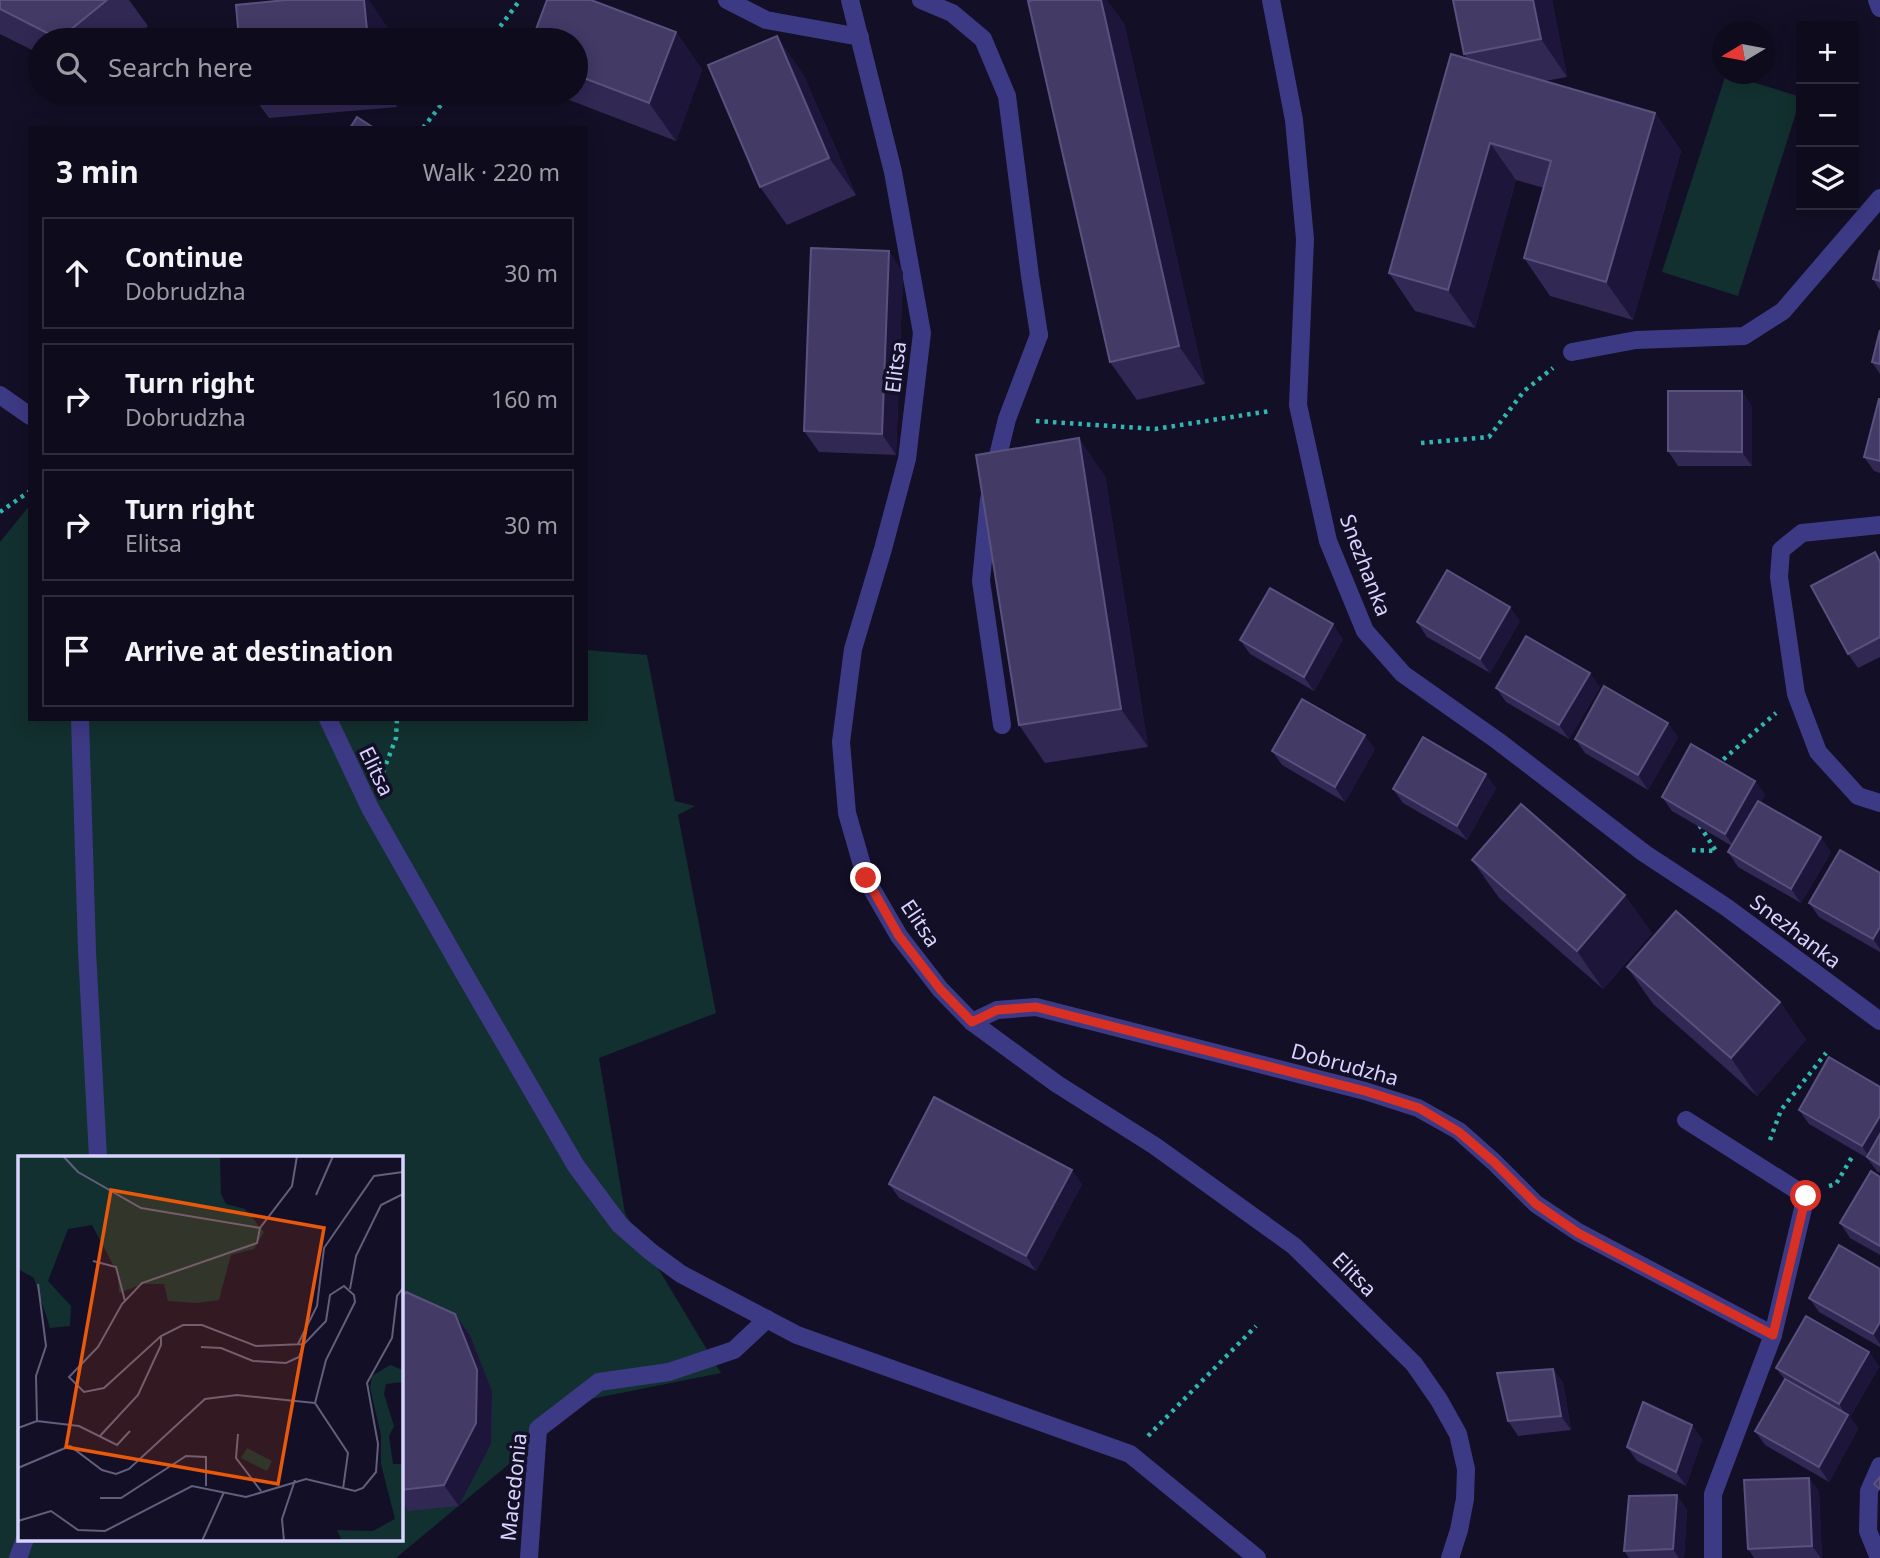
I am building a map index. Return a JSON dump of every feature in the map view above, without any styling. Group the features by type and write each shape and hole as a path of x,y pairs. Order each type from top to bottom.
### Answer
{"street":[{"path":"727,0 766,20 860,37"},
{"name":"Elitsa","path":"850,0 893,172 922,333 907,459 853,649 841,742 847,813 866,878 899,936 940,989 972,1022 1057,1084 1155,1146 1294,1246 1414,1364 1458,1434 1466,1469 1465,1499 1450,1558"},
{"path":"921,0 952,13 983,39 1007,96 1039,335 1007,419 991,486 981,581 1002,725"},
{"name":"Snezhanka","path":"1271,0 1294,120 1305,239 1298,405 1328,541 1365,631 1403,674 1498,741 1644,853 1726,907 1880,1021"},
{"path":"1877,0 1880,8"},
{"path":"1572,352 1636,340 1745,336 1783,311 1880,198"},
{"path":"0,395 28,415"},
{"path":"1880,525 1802,533 1781,550 1779,577 1796,694 1818,752 1858,796 1880,803"},
{"path":"80,721 87,951 98,1156"},
{"name":"Elitsa","path":"329,721 370,808 576,1166 620,1225 681,1274 797,1335 1130,1454 1257,1558"},
{"name":"Dobrudzha","path":"972,1022 997,1010 1036,1007 1365,1091 1419,1108 1459,1132 1536,1204 1578,1233 1773,1335"},
{"path":"1686,1120 1806,1196 1773,1335 1713,1494 1713,1558"},
{"name":"Macedonia","path":"528,1558 538,1429 599,1382 669,1372 734,1350 767,1319"},
{"path":"1879,1558 1868,1531 1869,1491 1880,1466"},
{"path":"18,1558 25,1540"}],"path":[{"path":"499,28 520,0"},
{"path":"425,126 441,105"},
{"path":"1421,443 1489,437 1524,391 1572,352"},
{"path":"1007,419 1154,429 1263,413"},
{"path":"0,512 28,492"},
{"path":"1710,772 1796,694"},
{"path":"370,808 396,738 397,721"},
{"path":"1689,850 1716,851 1695,819"},
{"path":"1781,1110 1826,1053"},
{"path":"1806,1196 1836,1184 1852,1157"},
{"path":"1167,1417 1256,1326"}],"green space":[{"path":"1723,84 1759,84 1796,95 1796,113 1738,296 1662,272"},
{"path":"28,507 28,721 588,721 588,650 647,655 675,801 695,806 678,815 716,1013 599,1058 625,1213 721,1373 586,1400 396,1558 0,1558 0,542"}],"building":[{"path":"0,0 107,0 73,28 37,28 0,9"},
{"path":"286,0 364,0 367,28 238,28 236,5"},
{"path":"547,0 591,0 676,32 649,103 588,80 588,28 536,28"},
{"path":"1101,0 1179,346 1110,362 1028,1"},
{"path":"1453,0 1533,0 1541,39 1464,54"},
{"path":"777,36 829,158 760,187 708,65"},
{"path":"1451,54 1655,113 1606,282 1524,258 1551,161 1490,143 1448,290 1389,273"},
{"path":"357,117 371,126 351,126"},
{"path":"811,248 889,251 882,434 804,431"},
{"path":"1880,250 1880,281 1873,279"},
{"path":"1880,330 1880,364 1872,362"},
{"path":"1668,391 1742,391 1742,452 1668,451"},
{"path":"1880,399 1880,461 1864,457"},
{"path":"1079,438 1121,709 1019,725 976,455"},
{"path":"1875,552 1880,562 1880,637 1848,654 1811,586"},
{"path":"1447,570 1510,607 1480,659 1417,622"},
{"path":"1270,588 1333,624 1304,677 1240,640"},
{"path":"1526,636 1590,673 1559,725 1496,688"},
{"path":"1604,686 1668,723 1638,775 1575,739"},
{"path":"1302,699 1365,735 1335,787 1272,751"},
{"path":"1423,737 1486,774 1457,826 1393,789"},
{"path":"1691,744 1755,781 1725,834 1662,797"},
{"path":"1758,801 1821,837 1791,889 1728,852"},
{"path":"1521,804 1625,895 1577,951 1472,860"},
{"path":"1840,850 1880,873 1880,927 1873,939 1809,903"},
{"path":"1676,911 1780,1002 1731,1058 1627,967"},
{"path":"1829,1057 1880,1087 1880,1116 1862,1146 1799,1110"},
{"path":"934,1097 1072,1170 1026,1256 889,1184"},
{"path":"1880,1134 1880,1165 1867,1157"},
{"path":"1871,1171 1880,1177 1880,1246 1840,1223"},
{"path":"1839,1245 1880,1269 1880,1322 1873,1334 1809,1298"},
{"path":"406,1292 455,1314 477,1370 476,1423 444,1485 402,1490 402,1298"},
{"path":"1806,1316 1869,1352 1839,1404 1776,1368"},
{"path":"1553,1369 1561,1416 1508,1421 1497,1373"},
{"path":"1785,1379 1848,1415 1819,1467 1755,1431"},
{"path":"1643,1402 1692,1425 1676,1472 1627,1447"},
{"path":"1880,1477 1880,1489 1874,1484"},
{"path":"1809,1478 1812,1546 1748,1549 1744,1480"},
{"path":"1677,1495 1673,1549 1624,1551 1629,1496"}],"route":[{"path":"866,878 899,936 940,989 972,1022 997,1010 1036,1007 1365,1091 1419,1108 1459,1132 1536,1204 1578,1233 1773,1335 1806,1196"}]}
